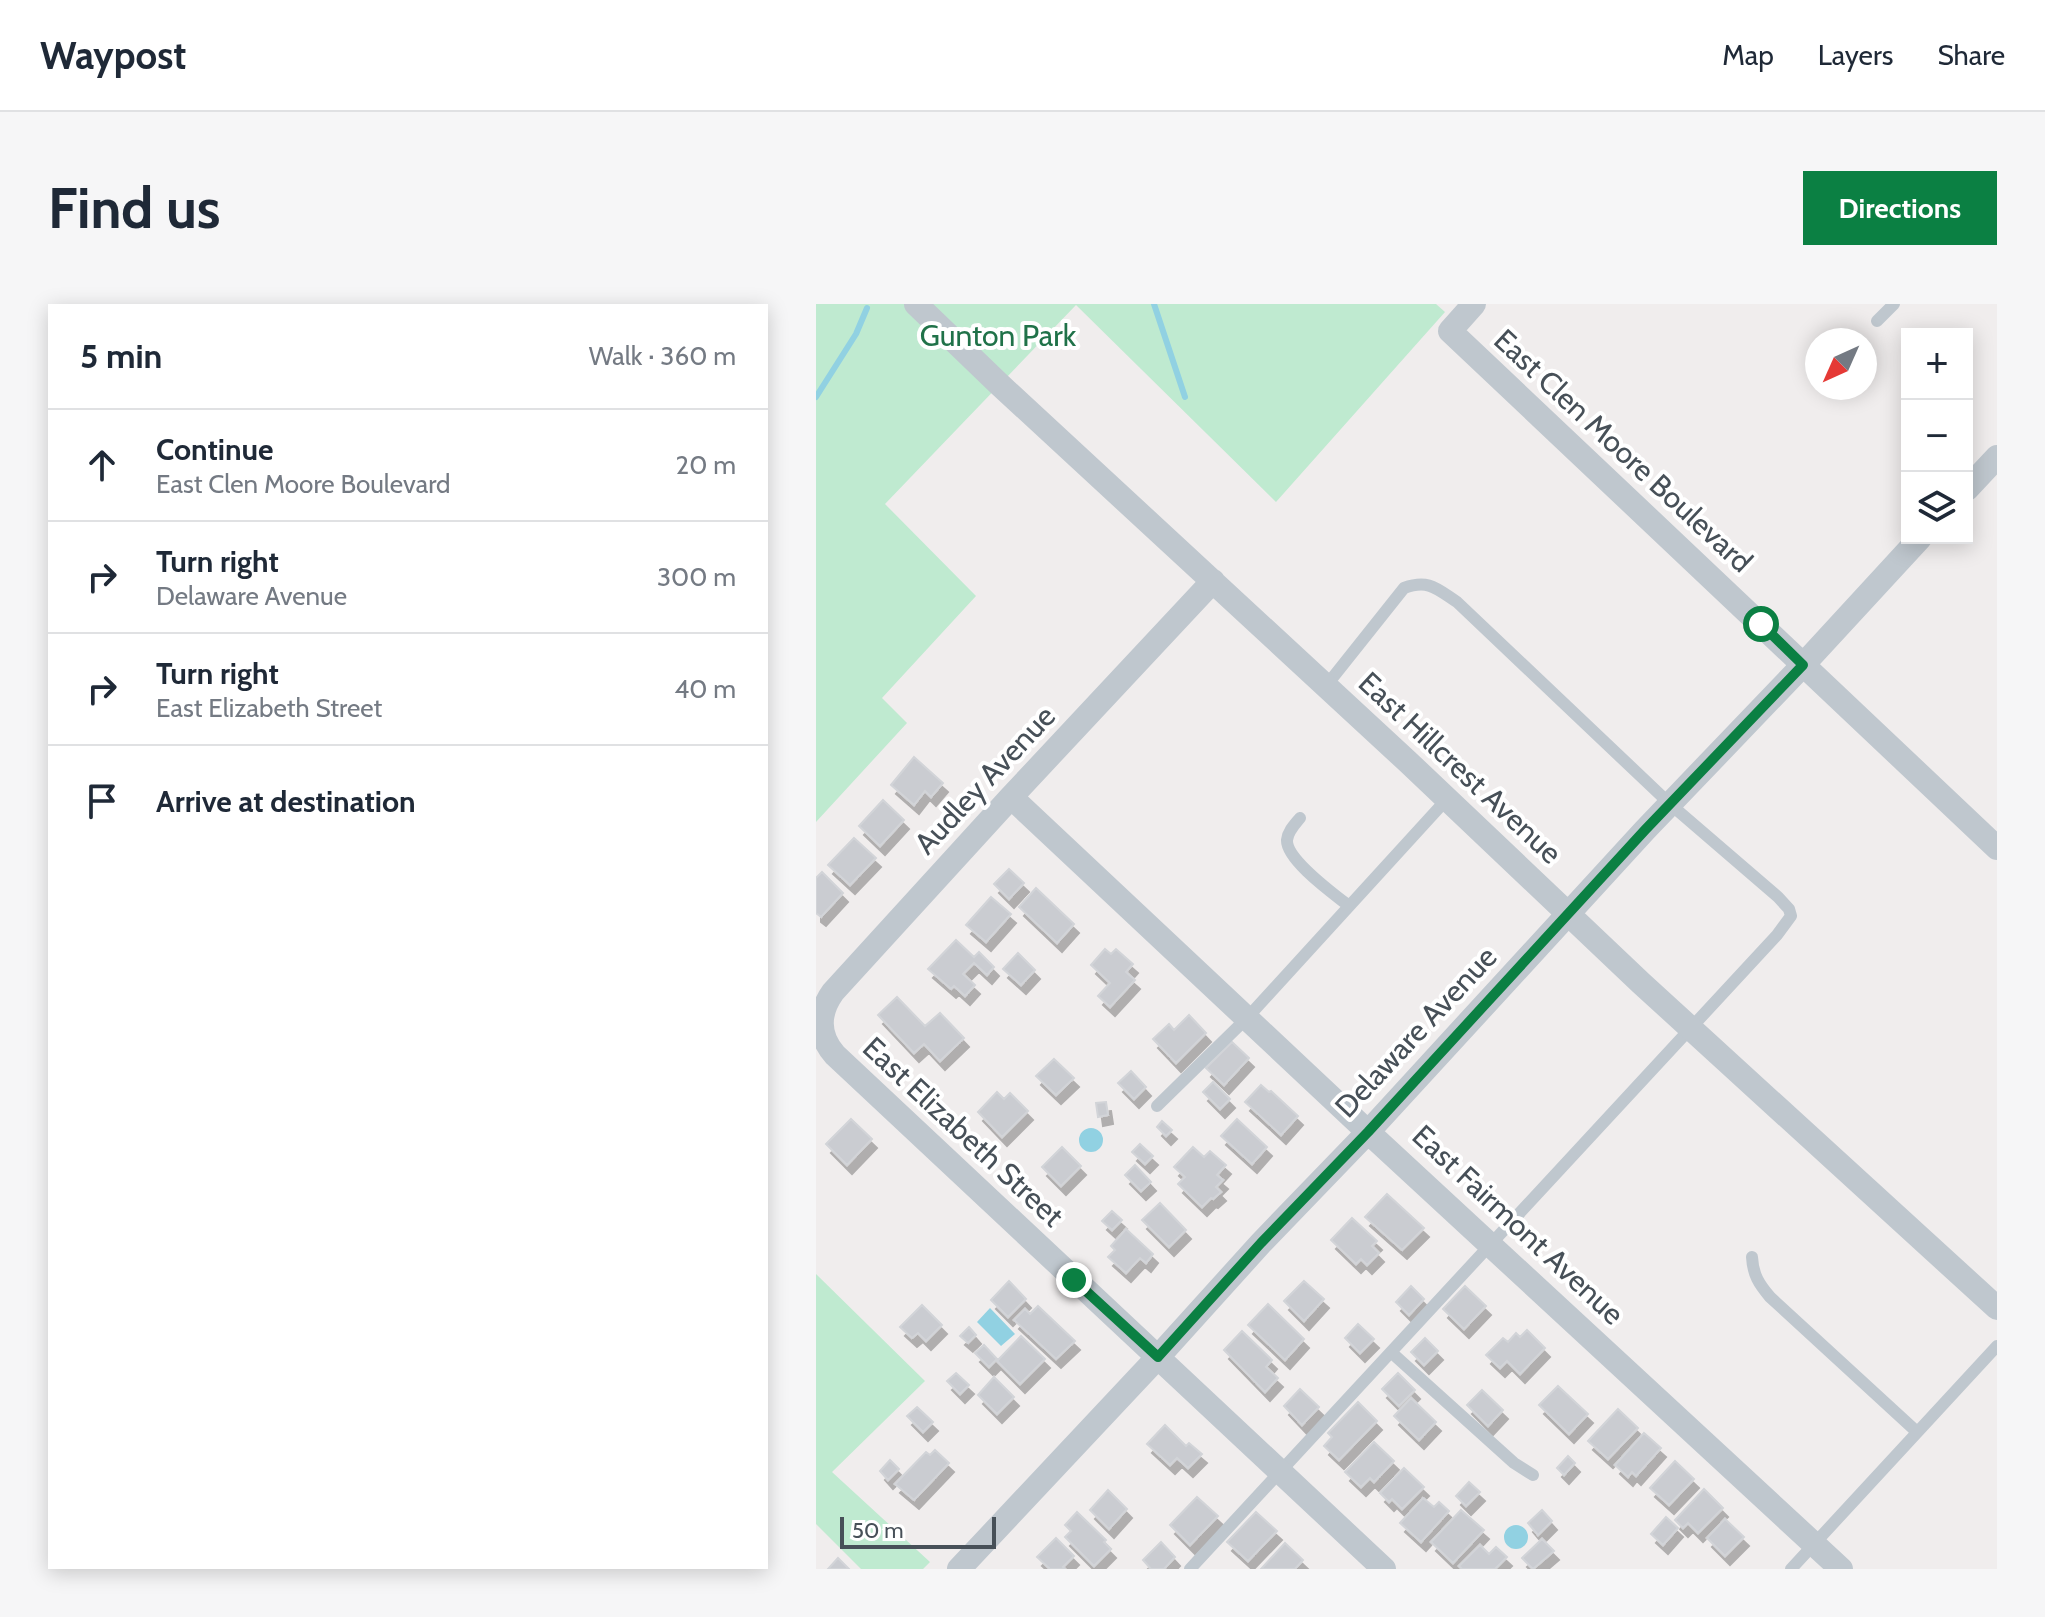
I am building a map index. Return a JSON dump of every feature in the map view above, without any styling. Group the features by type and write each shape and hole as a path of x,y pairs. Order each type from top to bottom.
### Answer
{"street":[{"name":"East Hillcrest Avenue","path":"916,304 1569,914 1997,1308"},
{"name":"East Clen Moore Boulevard","path":"1474,304 1450,331 1997,848"},
{"path":"1973,483 1997,457"},
{"name":"Delaware Avenue","path":"959,1569 1914,544"},
{"name":"Audley Avenue","path":"822,1031 822,1013 833,992 1213,581"},
{"name":"East Fairmont Avenue","path":"1011,797 1841,1569"},
{"name":"East Elizabeth Street","path":"822,1031 835,1055 1384,1569"}],"lane":[{"path":"1877,321 1894,304"},
{"path":"1190,1569 1492,1245 1777,935 1791,916 1778,897 1670,804 1475,618 1432,586 1418,583 1404,588 1326,686"},
{"path":"1157,1106 1247,1018 1447,799"},
{"path":"1300,818 1287,840 1289,849 1306,869 1349,906"},
{"path":"1752,1257 1758,1283 1770,1297 1917,1432"},
{"path":"1791,1569 1997,1346"},
{"path":"1392,1353 1514,1463 1533,1475"}],"green space":[{"name":"Gunton Park","path":"816,304 1436,304 1445,312 1276,502 1076,305 885,504 976,596 882,698 907,723 816,822"},
{"path":"816,1274 925,1381 832,1472 930,1562 923,1569 861,1569 816,1524"}],"water":[{"path":"1091,1128 1102,1135 1103,1140 1096,1151 1091,1152 1080,1145 1079,1140 1086,1129"},
{"path":"990,1308 1015,1334 1001,1346 977,1322"},
{"path":"1516,1525 1527,1532 1528,1537 1521,1548 1516,1549 1505,1542 1504,1537 1511,1526"}],"building":[{"path":"914,757 943,783 931,797 925,791 914,805 891,785"},
{"path":"883,800 904,820 880,846 859,826"},
{"path":"854,838 876,858 850,885 828,865"},
{"path":"1009,869 1024,883 1009,899 994,884"},
{"path":"822,872 843,893 821,917 816,913 816,878"},
{"path":"1036,888 1074,924 1057,943 1019,907"},
{"path":"991,897 1011,914 986,942 966,925"},
{"path":"956,940 974,957 979,952 994,967 987,975 974,963 963,974 975,985 965,996 954,986 951,989 928,969"},
{"path":"1105,949 1111,954 1116,949 1133,964 1126,972 1135,980 1110,1007 1098,996 1110,983 1091,965"},
{"path":"1018,953 1035,970 1021,985 1003,969"},
{"path":"897,997 925,1026 940,1013 964,1038 940,1061 924,1044 914,1053 878,1015"},
{"path":"1189,1015 1206,1033 1176,1063 1153,1039 1169,1024 1174,1030"},
{"path":"1232,1042 1249,1058 1224,1085 1206,1068"},
{"path":"1054,1059 1074,1078 1056,1095 1036,1076"},
{"path":"1131,1071 1146,1087 1134,1099 1118,1083"},
{"path":"1213,1082 1230,1099 1220,1109 1203,1092"},
{"path":"1261,1085 1298,1116 1281,1135 1245,1102"},
{"path":"997,1092 1004,1099 1010,1093 1028,1111 1002,1137 978,1112"},
{"path":"1106,1102 1108,1115 1098,1117 1096,1103"},
{"path":"851,1119 872,1139 847,1165 826,1144"},
{"path":"1237,1119 1267,1147 1252,1164 1221,1136"},
{"path":"1162,1121 1172,1130 1166,1136 1157,1127"},
{"path":"1140,1144 1153,1156 1145,1164 1132,1152"},
{"path":"1062,1147 1081,1166 1061,1186 1042,1167"},
{"path":"1193,1147 1204,1157 1210,1151 1226,1165 1217,1175 1223,1180 1216,1187 1221,1192 1202,1207 1178,1184 1185,1177 1174,1167"},
{"path":"1135,1165 1151,1182 1141,1191 1125,1175"},
{"path":"1387,1194 1424,1228 1402,1250 1365,1217"},
{"path":"1160,1203 1186,1230 1169,1247 1142,1220"},
{"path":"1112,1211 1122,1220 1112,1230 1102,1221"},
{"path":"1352,1218 1377,1241 1372,1246 1379,1253 1367,1265 1361,1259 1356,1264 1331,1240"},
{"path":"1126,1229 1153,1254 1146,1263 1140,1258 1126,1273 1108,1257 1115,1250 1111,1246"},
{"path":"1009,1281 1026,1299 1008,1317 991,1300"},
{"path":"1304,1281 1324,1299 1304,1321 1284,1301"},
{"path":"1411,1286 1424,1299 1409,1315 1396,1302"},
{"path":"1465,1286 1486,1306 1464,1329 1443,1309"},
{"path":"1268,1304 1304,1339 1285,1360 1248,1325"},
{"path":"922,1305 942,1325 926,1341 918,1333 912,1338 900,1327"},
{"path":"1038,1306 1075,1341 1056,1359 1014,1320 1025,1309 1030,1314"},
{"path":"1358,1324 1374,1339 1360,1353 1345,1338"},
{"path":"969,1327 976,1335 968,1343 960,1336"},
{"path":"1527,1330 1545,1348 1520,1374 1507,1361 1500,1368 1486,1355 1503,1338 1508,1342 1516,1333 1520,1337"},
{"path":"1242,1331 1272,1360 1266,1367 1278,1378 1265,1392 1224,1350"},
{"path":"1021,1336 1045,1359 1020,1384 997,1361"},
{"path":"1425,1338 1438,1351 1424,1365 1411,1352"},
{"path":"984,1345 997,1359 989,1367 975,1353"},
{"path":"956,1373 969,1385 960,1394 947,1381"},
{"path":"1398,1373 1415,1390 1399,1406 1382,1389"},
{"path":"994,1377 1014,1397 997,1414 978,1395"},
{"path":"1558,1386 1588,1414 1569,1434 1539,1405"},
{"path":"1300,1389 1319,1407 1302,1425 1284,1406"},
{"path":"1482,1390 1503,1410 1488,1426 1467,1405"},
{"path":"1411,1398 1436,1422 1419,1440 1394,1416"},
{"path":"1358,1402 1377,1421 1339,1460 1324,1446 1332,1437 1328,1433"},
{"path":"917,1407 933,1422 923,1432 907,1416"},
{"path":"1618,1409 1638,1428 1608,1459 1588,1441"},
{"path":"1165,1425 1186,1446 1189,1443 1202,1454 1188,1468 1177,1458 1170,1465 1147,1444"},
{"path":"1644,1433 1661,1448 1636,1476 1632,1472 1628,1477 1615,1465"},
{"path":"1374,1442 1394,1461 1374,1482 1370,1478 1361,1487 1345,1472"},
{"path":"935,1450 949,1463 914,1500 895,1484 926,1452 930,1455"},
{"path":"1568,1456 1575,1463 1564,1475 1557,1468"},
{"path":"890,1460 899,1469 888,1480 880,1471"},
{"path":"1675,1461 1694,1479 1669,1505 1650,1488"},
{"path":"1404,1468 1424,1487 1402,1509 1380,1493"},
{"path":"1469,1482 1480,1492 1466,1506 1456,1496"},
{"path":"1704,1489 1723,1508 1698,1533 1688,1523 1683,1528 1675,1520"},
{"path":"1108,1490 1127,1509 1109,1529 1090,1510"},
{"path":"1197,1497 1218,1516 1190,1545 1170,1525"},
{"path":"1423,1498 1434,1507 1439,1502 1449,1511 1421,1542 1400,1523"},
{"path":"1461,1510 1484,1530 1453,1563 1431,1542"},
{"path":"1542,1510 1552,1521 1538,1535 1528,1523"},
{"path":"1077,1512 1106,1540 1104,1542 1111,1549 1094,1566 1065,1537 1071,1531 1065,1525"},
{"path":"1256,1512 1277,1531 1248,1561 1227,1542"},
{"path":"1666,1517 1678,1528 1663,1545 1651,1534"},
{"path":"1725,1519 1744,1537 1725,1556 1707,1538"},
{"path":"1056,1538 1074,1556 1063,1567 1065,1569 1050,1569 1037,1557"},
{"path":"1542,1539 1554,1551 1533,1569 1522,1558"},
{"path":"1161,1542 1175,1557 1164,1569 1151,1569 1143,1560"},
{"path":"1285,1543 1303,1560 1295,1569 1261,1569"},
{"path":"1480,1545 1489,1554 1496,1547 1507,1557 1495,1569 1462,1569 1459,1566"},
{"path":"838,1558 849,1569 828,1569"}],"waterway":[{"path":"1154,304 1185,397"},
{"path":"816,397 856,334 867,308"}],"route":[{"path":"1074,1280 1158,1357 1645,830 1803,665 1761,624"}]}
